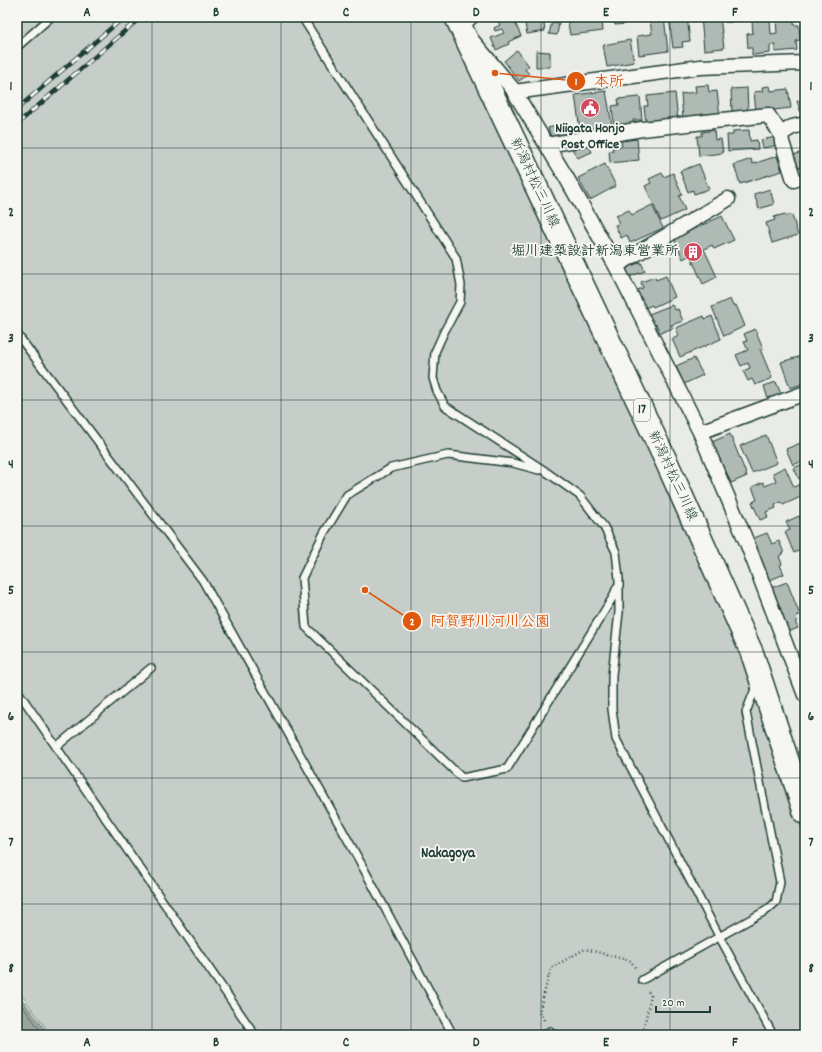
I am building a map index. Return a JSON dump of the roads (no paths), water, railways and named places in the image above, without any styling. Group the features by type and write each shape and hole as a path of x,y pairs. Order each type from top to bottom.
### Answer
{"main road":[{"name":"新潟村松三川線","path":"462,20 667,463 752,653 805,813"}],"street":[{"path":"462,20 514,92 616,266 700,432 747,543 804,690"},
{"path":"514,92 700,66 805,63"},
{"path":"546,145 642,129 768,115 781,134 782,142 794,180"},
{"path":"781,134 792,127 805,124"},
{"path":"616,266 728,199"},
{"path":"700,432 805,393"}],"lane":[{"path":"17,46 51,17"},
{"path":"302,17 456,258 461,285 460,302 435,352 433,378 436,391 445,406 546,471 580,496 604,527 616,552 619,579 619,612 612,682 612,709 616,739 719,936 773,1035"},
{"path":"17,334 203,581 354,851 453,1035"},
{"path":"546,471 513,463 448,455 392,468 347,495 324,533 302,578 306,627 462,778 506,769 613,597 619,579"},
{"path":"56,747 151,668"},
{"path":"642,980 719,936 744,924 767,910 776,902 780,882 746,712 760,676"},
{"path":"17,690 255,1035"},
{"path":"543,1035 550,1031"}],"water":[{"path":"17,993 49,1035 17,1035"}],"railway":[{"path":"17,109 124,17"},
{"path":"17,124 141,17"}],"place":[{"name":"本所","path":"495,73"},
{"name":"Niigata Honjo Post Office","path":"590,108"},
{"name":"堀川建築設計新潟東営業所","path":"693,252"},
{"name":"阿賀野川河川公園","path":"365,590"}],"district":[{"name":"Nakagoya","path":"448,854"}]}
